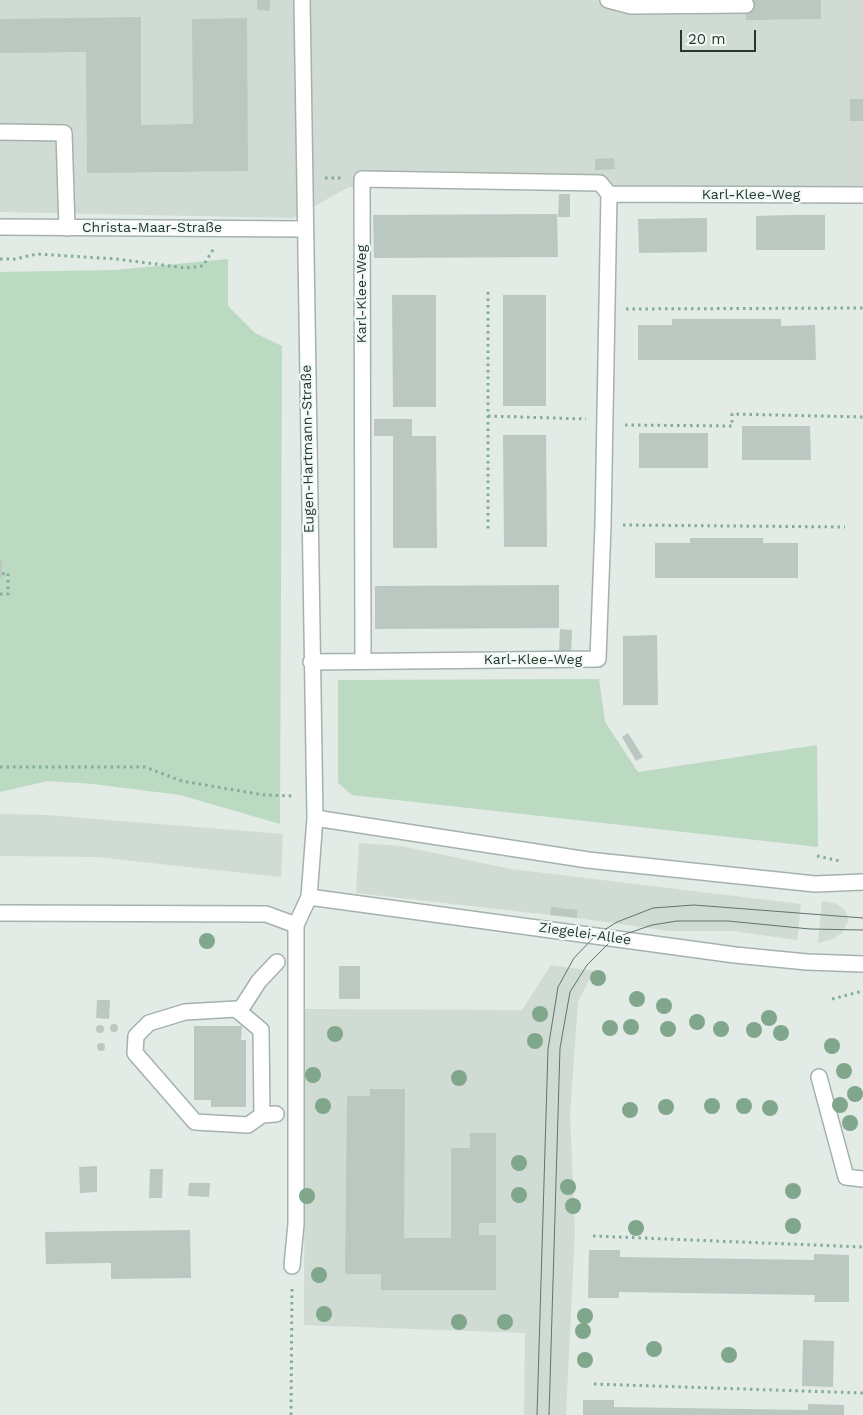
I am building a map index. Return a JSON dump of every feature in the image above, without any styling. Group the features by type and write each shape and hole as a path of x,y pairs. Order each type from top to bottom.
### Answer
{"street":[{"name":"Eugen-Hartmann-Straße","path":"302,0 304,229 315,818 309,897"},
{"path":"608,0 631,6 746,4"},
{"path":"0,132 64,133 67,228"},
{"name":"Karl-Klee-Weg","path":"311,662 598,660 603,525 609,194 600,183 362,179 363,661"},
{"name":"Karl-Klee-Weg","path":"609,194 863,195"},
{"name":"Christa-Maar-Straße","path":"0,227 304,229"},
{"path":"315,818 588,860 816,884 863,882"},
{"path":"292,1266 296,1224 296,925 309,897"},
{"name":"Ziegelei-Allee","path":"309,897 735,955 807,962 863,964"},
{"path":"0,913 266,914 296,925"},
{"path":"239,1012 258,981 277,962"},
{"path":"236,1009 239,1012 261,1030 269,1115 248,1125 195,1122 135,1053 136,1036 149,1023 185,1012 236,1009"},
{"path":"819,1077 846,1177 863,1178"}],"path":[{"path":"304,177 362,179"},
{"path":"0,259 15,260 37,254 116,259 186,268 203,266 227,228"},
{"path":"488,292 488,529"},
{"path":"606,309 863,308"},
{"path":"488,416 732,426 732,414 863,418"},
{"path":"603,525 845,527"},
{"path":"0,594 8,594 8,573 2,574"},
{"path":"0,767 145,767 182,781 264,795 314,797"},
{"path":"832,999 863,991"},
{"path":"593,1236 863,1247"},
{"path":"291,1415 292,1266"},
{"path":"594,1384 863,1393"}],"shaded area":[{"path":"0,0 863,0 863,194 349,187 293,218 0,212"},
{"path":"0,814 47,815 283,834 281,877 96,857 0,856"},
{"path":"359,843 401,846 511,869 801,904 797,940 733,931 669,931 577,918 356,893"},
{"path":"822,901 834,903 844,909 848,922 842,933 833,939 818,943"},
{"path":"551,965 594,971 578,1001 570,1114 575,1232 566,1415 524,1415 525,1333 304,1325 305,1009 522,1010"}],"green space":[{"path":"228,259 228,306 255,333 282,346 280,824 180,795 93,784 48,781 0,792 0,272 115,270"},
{"path":"599,679 605,722 638,772 817,745 818,847 352,795 338,783 338,680"}],"building":[{"path":"257,0 270,0 270,11 257,10"},
{"path":"746,0 821,0 821,19 746,20"},
{"path":"141,17 141,125 193,124 192,19 247,18 248,171 87,173 86,52 0,53 0,19"},
{"path":"850,99 863,99 863,121 850,121"},
{"path":"614,158 615,169 595,170 595,159"},
{"path":"559,194 570,194 570,217 558,217"},
{"path":"557,214 558,257 374,258 373,215"},
{"path":"825,215 825,250 756,250 756,216"},
{"path":"707,218 707,252 639,253 638,219"},
{"path":"392,295 436,295 436,407 393,407"},
{"path":"503,295 546,295 546,406 503,406"},
{"path":"672,319 781,319 781,326 815,325 816,360 638,360 638,325 672,325"},
{"path":"374,419 412,419 412,436 436,436 437,548 393,548 393,436 374,436"},
{"path":"742,426 810,426 811,460 742,460"},
{"path":"639,433 708,433 708,468 639,468"},
{"path":"503,435 546,435 547,547 504,547"},
{"path":"690,538 763,538 763,543 798,543 798,578 655,578 655,543 690,543"},
{"path":"0,560 2,560 2,578 0,578"},
{"path":"559,585 559,628 375,629 375,586"},
{"path":"560,629 572,630 571,652 559,652"},
{"path":"657,635 658,705 623,705 623,636"},
{"path":"628,733 643,757 636,761 622,737"},
{"path":"551,907 577,910 577,918 550,915"},
{"path":"339,966 360,966 360,999 339,999"},
{"path":"97,1000 110,1000 109,1019 96,1018"},
{"path":"114,1024 118,1028 114,1032 110,1028"},
{"path":"100,1025 104,1029 100,1033 96,1029"},
{"path":"194,1026 242,1026 241,1040 246,1040 246,1107 211,1107 211,1100 194,1100"},
{"path":"101,1043 105,1047 101,1051 97,1047"},
{"path":"370,1089 405,1089 404,1238 451,1238 451,1148 470,1148 470,1133 496,1133 496,1223 479,1223 479,1235 496,1235 496,1290 381,1290 381,1274 345,1274 347,1096 370,1096"},
{"path":"97,1166 97,1192 80,1193 79,1167"},
{"path":"150,1169 163,1169 162,1198 149,1198"},
{"path":"189,1183 210,1183 209,1197 188,1196"},
{"path":"190,1230 191,1278 111,1279 111,1263 46,1264 45,1232"},
{"path":"589,1250 620,1250 620,1257 814,1260 814,1254 849,1255 849,1302 814,1302 815,1295 619,1292 619,1298 588,1298"},
{"path":"803,1340 834,1341 833,1387 802,1386"},
{"path":"583,1400 614,1400 614,1407 808,1410 808,1404 844,1405 844,1415 583,1415"}],"tram line":[{"path":"537,1415 548,1049 558,987 574,958 596,935 617,922 653,908 694,905 863,918"},
{"path":"549,1415 560,1048 570,992 587,965 614,938 652,925 677,921 728,921 810,929 863,930"}]}
